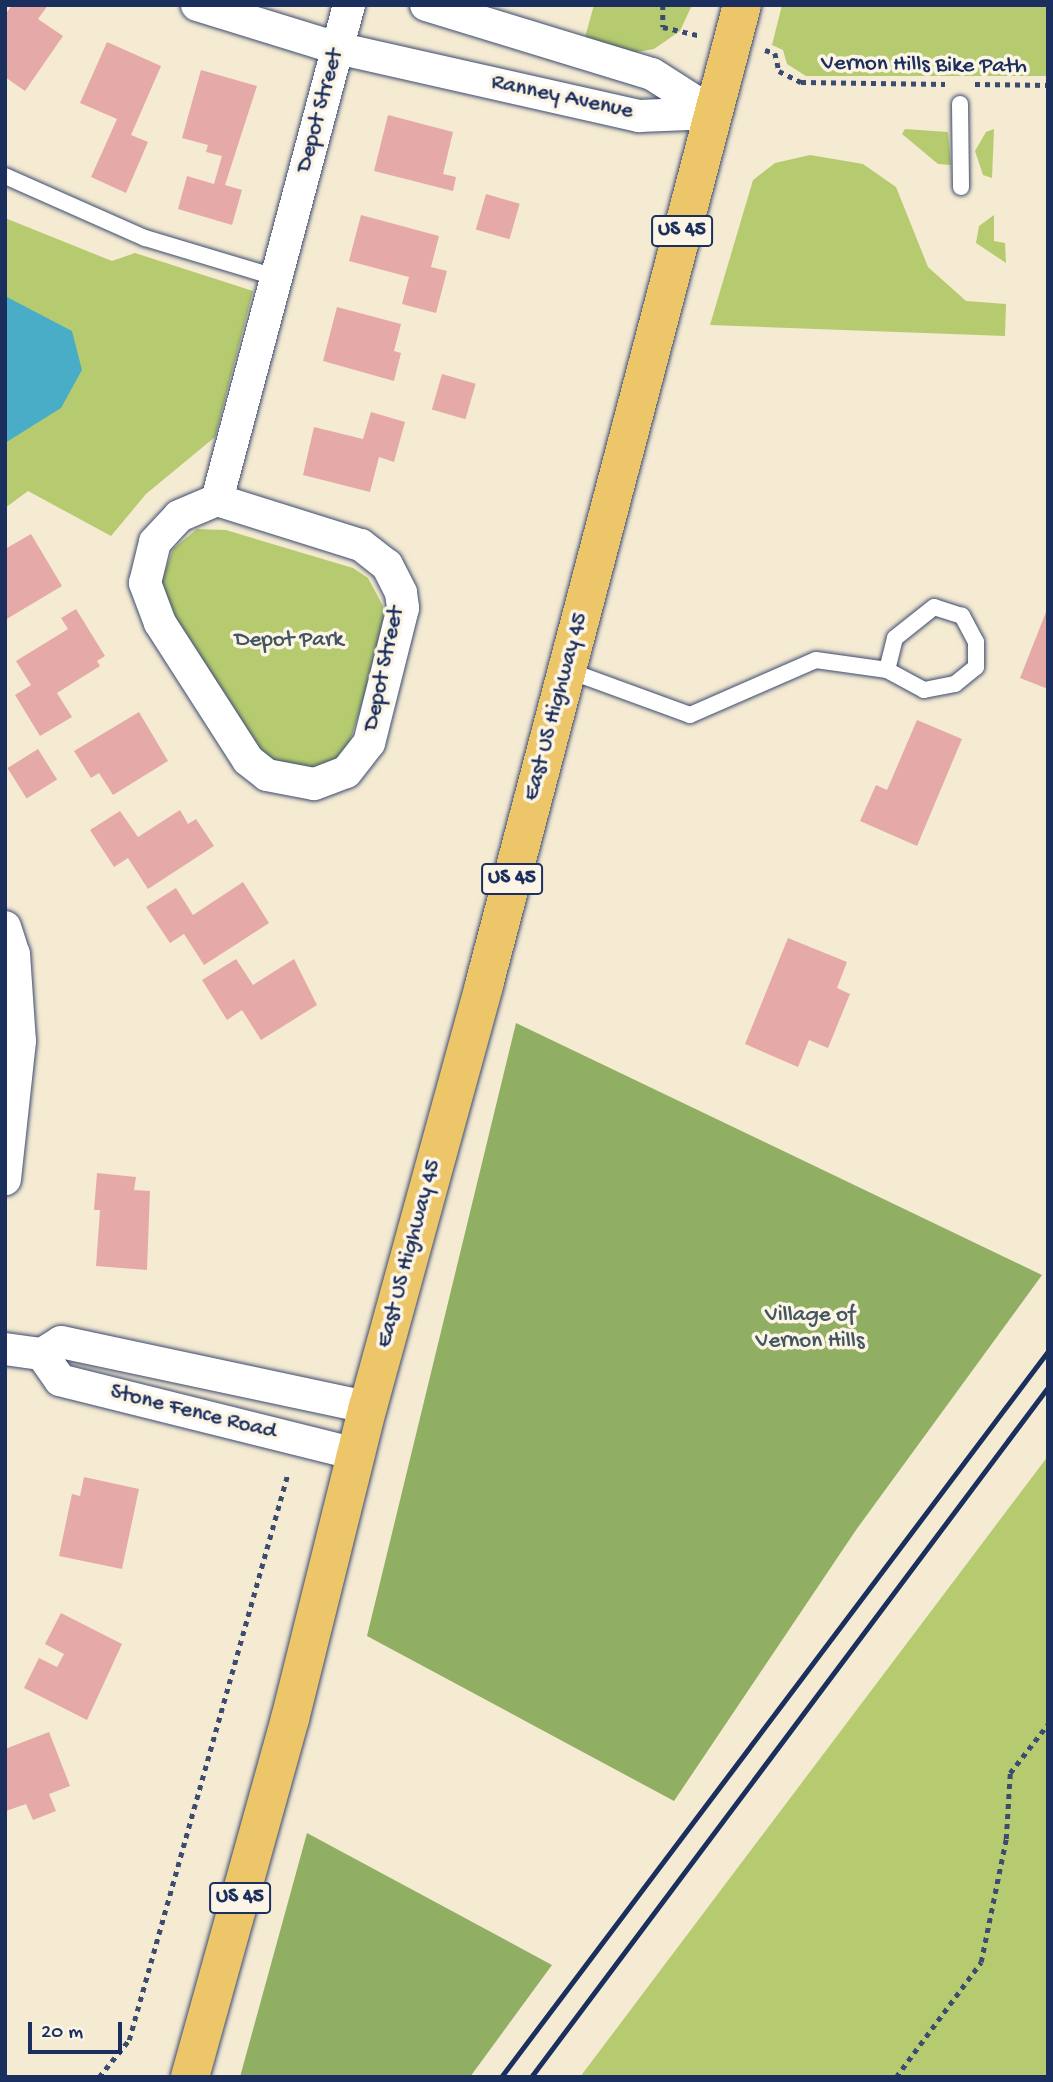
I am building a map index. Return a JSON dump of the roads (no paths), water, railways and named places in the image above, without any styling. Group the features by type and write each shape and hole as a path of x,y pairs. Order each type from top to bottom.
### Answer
{"main road":[{"name":"East US Highway 45","path":"368,1408 741,5"},
{"name":"US 45","path":"190,2077 289,1719 368,1408"}],"street":[{"name":"Ranney Avenue","path":"197,5 337,48 639,116 713,113"},
{"name":"Depot Street","path":"217,500 349,5"},
{"name":"Ranney Avenue","path":"426,5 652,74 713,113"},
{"name":"Depot Street","path":"217,500 361,545 387,565 401,593 403,608 369,743 346,772 314,784 267,775 248,760 160,623 145,583 155,542 178,516 217,500"},
{"path":"5,927 14,954 20,1041 5,1179"},
{"name":"Stone Fence Road","path":"5,1349 42,1354 61,1342 368,1408"},
{"name":"Stone Fence Road","path":"42,1354 60,1380 356,1454"}],"lane":[{"path":"960,104 961,187"},
{"path":"5,176 145,238 278,278"},
{"path":"566,670 690,715 816,660 887,670 924,690 955,684 976,667 976,642 962,616 934,607 894,638 887,670"}],"water":[{"path":"5,296 72,331 82,370 61,408 5,443"}],"railway":[{"path":"501,2077 1048,1351"},
{"path":"531,2077 1048,1387"}],"park label":[{"name":"Depot Park","path":"289,641"},
{"name":"Village of Vernon Hills","path":"810,1329"}]}
